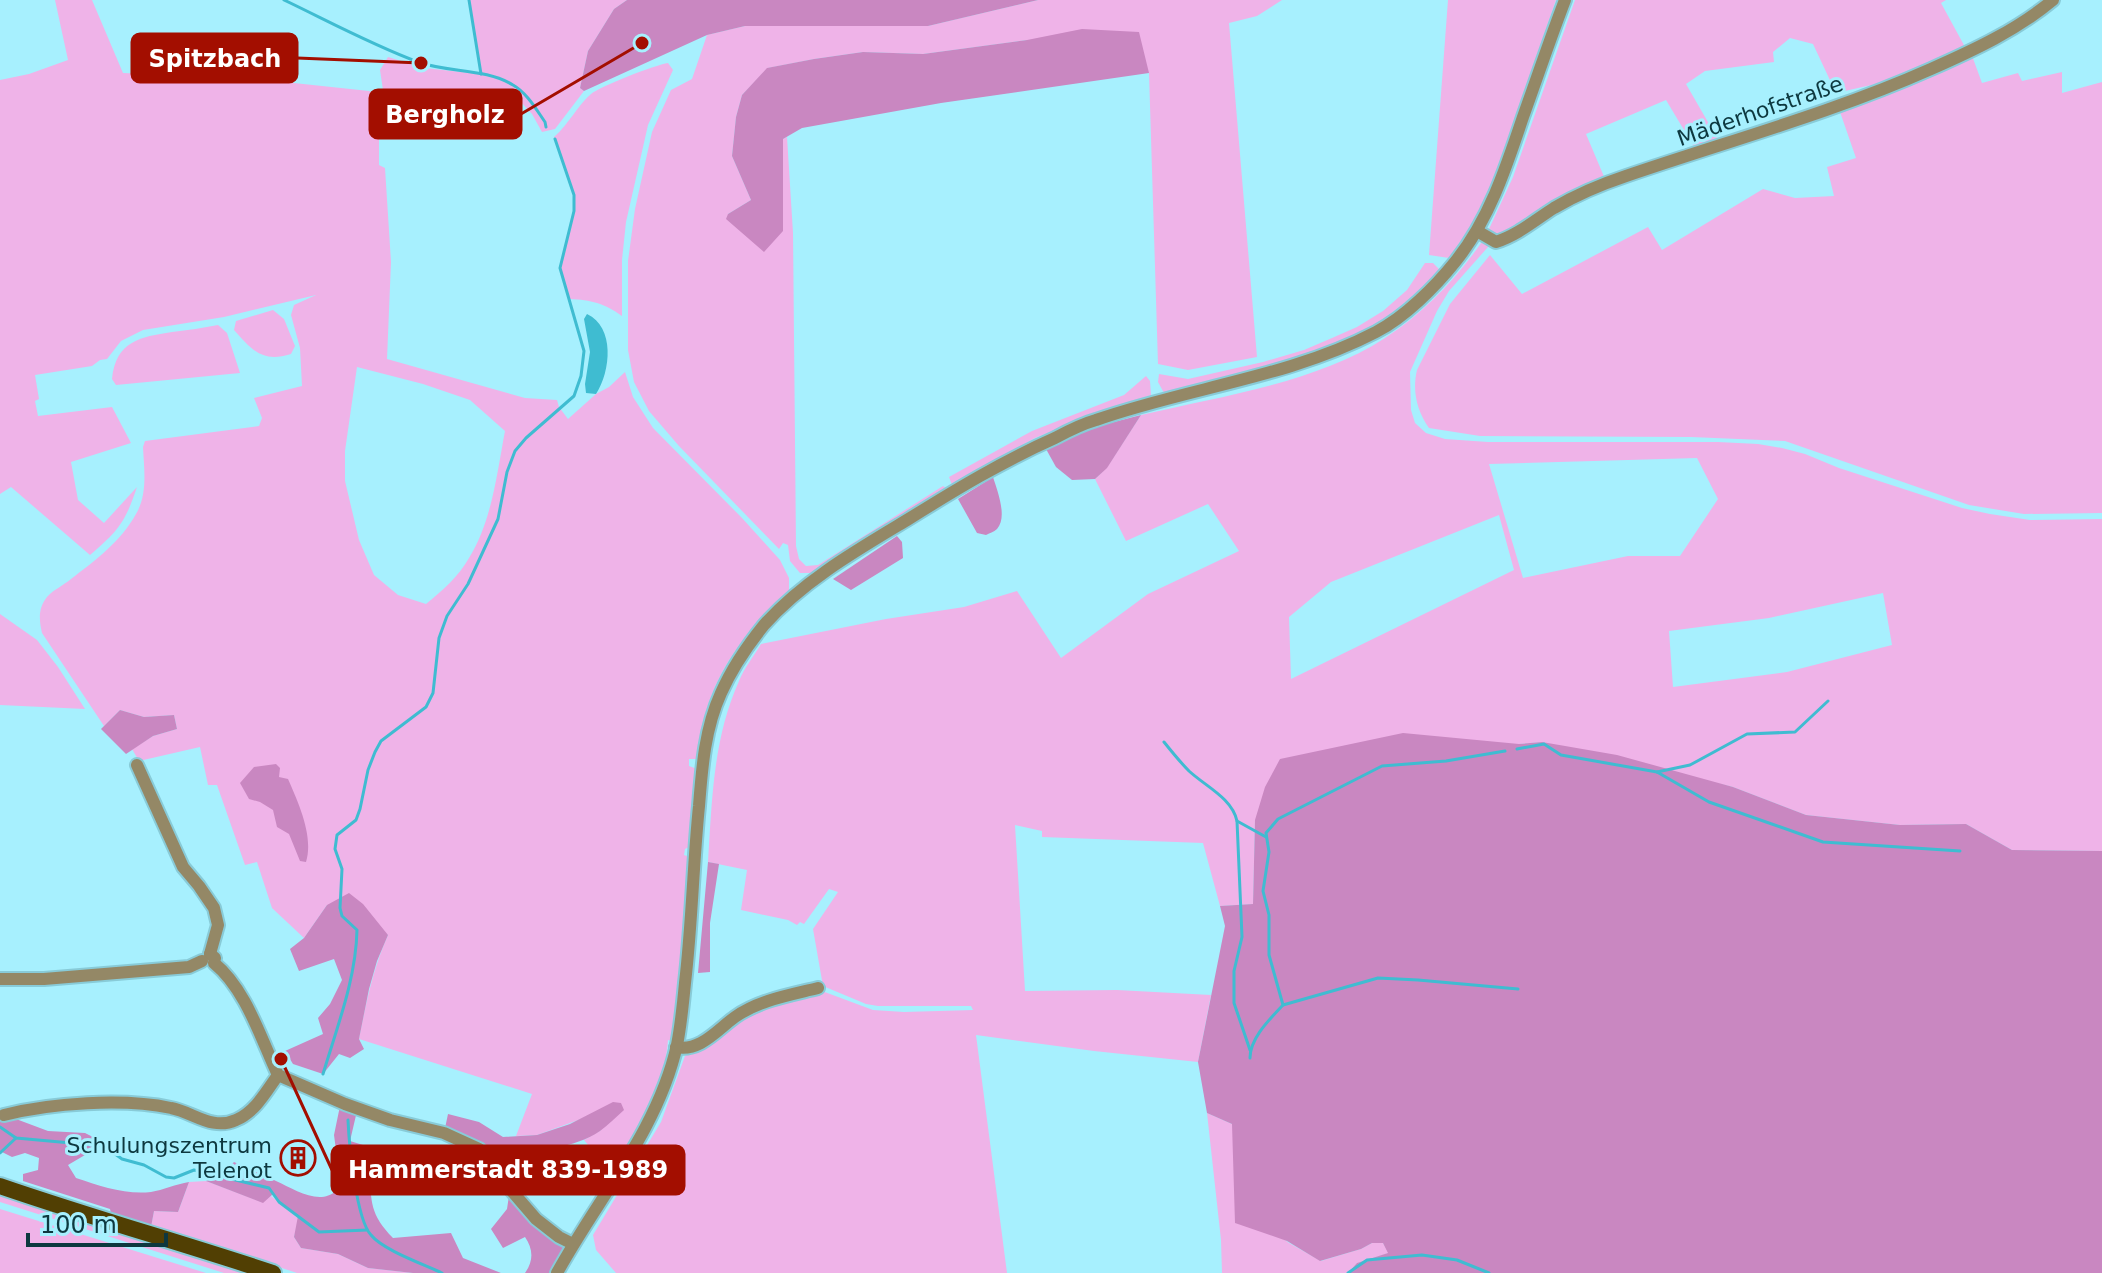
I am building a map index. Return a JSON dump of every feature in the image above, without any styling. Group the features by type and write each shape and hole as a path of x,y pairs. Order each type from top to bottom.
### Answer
{"main road":[{"path":"0,1186 273,1273"}],"street":[{"path":"557,1273 646,1126 676,1047 693,912 696,833 708,732 721,694 741,654 780,608 805,587 892,529 1025,451 1091,421 1173,396 1306,362 1379,331 1421,299 1455,262 1477,231 1506,168 1565,0"},
{"name":"Mäderhofstraße","path":"1477,231 1496,242 1510,238 1556,207 1624,177 1888,88 2024,23 2053,0"},
{"path":"137,765 183,867 214,908 218,925 209,959"},
{"path":"209,959 236,987 278,1075 345,1104 390,1120 444,1133 479,1149 502,1170 510,1189 536,1219 573,1244"},
{"path":"0,979 44,979 189,967 209,959"},
{"path":"676,1047 695,1047 755,1005 818,988"},
{"path":"4,1115 112,1103 172,1108 218,1124 235,1121 249,1112 260,1102 278,1075"}],"shaded area":[{"path":"55,0 92,0 123,73 246,78 369,91 379,95 379,165 385,168 391,262 387,359 525,398 557,400 568,419 625,372 633,397 653,428 742,518 780,560 789,578 789,591 749,633 719,678 705,715 698,759 689,759 689,766 697,769 691,846 685,849 684,855 690,857 679,994 671,1041 668,1040 661,1076 648,1110 612,1174 584,1140 601,1130 592,1115 537,1135 516,1136 532,1094 359,1039 374,973 388,935 327,905 304,938 272,908 257,862 245,865 217,785 208,785 200,747 139,761 132,749 153,736 177,729 174,715 144,717 120,710 104,726 42,633 40,614 47,597 107,550 136,514 144,490 145,441 259,426 262,418 254,398 302,386 300,348 291,315 294,305 316,295 224,317 143,330 121,341 107,359 92,366 35,375 38,416 112,407 131,443 71,462 78,500 104,523 137,487 120,526 90,555 11,487 0,494 0,80 29,74 68,60","holes":["357,367 470,400 505,431 493,496 477,544 455,577 426,604 398,595 374,575 359,540 345,481 345,451"]},
{"path":"469,0 627,0 614,9 588,51 580,88 584,91 555,129 542,132 532,114 517,98 387,117 380,70 388,57 424,68 480,74"},
{"path":"627,0 1038,0 928,26 745,26 707,35 584,91 580,88 588,51 614,9"},
{"path":"1038,0 1282,0 1257,16 1229,23 1257,357 1188,370 1158,364 1149,73 1027,40 923,54 863,52 768,68 742,95 736,117 732,156 751,200 728,214 783,231 783,139 787,137 793,233 796,546 799,559 806,566 818,565 943,486 946,488 813,573 800,573 790,561 788,545 783,543 779,549 679,446 649,411 634,382 628,350 628,261 635,209 652,132 671,90 692,79 707,35 745,26 928,26"},
{"path":"1448,0 1556,0 1492,184 1472,225 1449,258 1429,255"},
{"path":"1575,0 1946,0 1941,3 1965,47 1889,81 1836,93 1813,44 1790,38 1773,52 1774,62 1705,71 1686,84 1720,143 1696,150 1666,100 1586,134 1605,179 1510,232 1499,235 1490,232 1513,177"},
{"path":"1082,29 1139,32 1149,73 941,103 802,128 783,139 783,231 764,252 726,219 728,214 751,200 732,156 736,117 742,95 767,68 863,52 923,54"},
{"path":"1971,53 1982,83 2018,73 2022,81 2062,72 2062,93 2102,82 2102,513 2024,514 1969,505 1785,441 1691,437 1480,436 1429,428 1417,400 1417,370 1450,304 1490,255 1522,294 1648,227 1662,250 1763,189 1795,198 1834,196 1827,167 1856,158 1839,109"},
{"path":"668,63 673,70 648,125 626,222 622,316 597,303 570,299 560,268 574,211 574,195 554,137 591,94 628,76"},
{"path":"1484,239 1488,241 1488,247 1449,291 1437,311 1410,372 1411,410 1415,423 1426,433 1445,439 1488,442 1758,444 1805,454 1962,508 2030,520 2102,519 2102,851 2012,850 1966,824 1900,825 1806,815 1733,787 1542,742 1519,744 1255,820 1253,904 1220,906 1203,843 1042,837 1042,831 1015,825 1025,991 1117,990 1211,995 1198,1062 976,1035 1007,1273 616,1273 596,1250 593,1235 661,1122 685,1056 722,1033 748,1011 822,991 873,1010 973,1010 971,1006 878,1006 823,986 813,929 838,892 829,889 804,924 800,922 797,925 788,920 741,910 747,870 708,862 715,770 724,725 741,676 761,644 964,607 1017,591 1061,658 1148,594 1239,551 1208,504 1126,541 1095,479 1107,467 1141,415 1299,377 1358,353 1414,317","holes":["1697,458 1718,499 1680,556 1628,556 1523,578 1489,464","1499,515 1514,570 1291,679 1289,617 1331,582","1883,593 1892,645 1787,672 1673,687 1669,631 1769,618"]},
{"path":"1425,263 1433,263 1440,270 1389,315 1338,344 1281,364 1164,393 1158,382 1159,374 1188,379 1263,362 1304,350 1357,327 1383,311 1407,290"},
{"path":"273,310 284,319 295,346 291,354 265,356 234,330 236,321"},
{"path":"218,325 227,333 240,373 116,385 112,379 119,356 132,343 150,336"},
{"path":"1146,376 1150,381 1151,395 1035,438 952,485 949,477 1032,431 1124,395"},
{"path":"1141,415 1107,468 1095,479 1072,480 1056,467 1046,449 1083,430"},
{"path":"993,477 1002,518 997,529 986,535 977,533 958,499"},
{"path":"897,536 902,542 903,558 851,590 833,579"},
{"path":"0,614 37,640 85,709 0,705"},
{"path":"120,710 144,717 174,715 177,729 153,736 126,754 101,729"},
{"path":"1403,733 1519,744 1542,742 1617,755 1733,787 1806,815 1900,825 1966,824 2012,850 2102,851 2102,1273 1348,1273 1357,1263 1388,1253 1383,1243 1372,1243 1320,1261 1287,1241 1235,1223 1232,1124 1207,1113 1198,1062 1225,926 1220,906 1253,904 1255,820 1265,787 1280,759"},
{"path":"276,764 280,768 279,777 288,779 304,819 308,841 306,862 300,861 289,834 277,827 273,810 249,799 240,783 254,767"},
{"path":"708,862 719,864 710,923 710,972 698,973"},
{"path":"349,893 363,904 388,935 369,989 359,1039 364,1049 350,1058 339,1054 323,1074 293,1064 285,1051 323,1034 318,1018 330,1004 342,980 334,959 299,971 290,949 304,938 327,905"},
{"path":"613,1102 621,1103 624,1110 589,1137 553,1148 503,1154 497,1163 444,1133 448,1114 479,1122 503,1137 537,1135 570,1124"},
{"path":"340,1106 357,1111 350,1141 363,1145 358,1167 370,1171 373,1208 393,1238 451,1233 463,1258 501,1273 413,1273 368,1268 338,1254 301,1248 294,1237 298,1216 273,1194 263,1203 206,1181 234,1162 306,1195 329,1195 336,1191 338,1165 334,1135"},
{"path":"0,1113 48,1131 85,1133 95,1138 90,1152 68,1165 76,1178 113,1189 142,1193 189,1182 178,1212 154,1211 151,1227 112,1217 110,1209 23,1181 23,1174 38,1170 39,1158 25,1153 12,1157 0,1151"},
{"path":"1207,1113 1232,1124 1253,1216 1289,1243 1321,1261 1372,1243 1383,1243 1389,1253 1357,1263 1348,1273 1222,1273"},
{"path":"206,1181 262,1202 271,1196 299,1219 294,1237 301,1248 338,1254 368,1268 413,1273 297,1273 151,1227 154,1211 178,1212 189,1182"},
{"path":"510,1189 573,1244 558,1273 525,1273 531,1255 525,1237 503,1248 491,1229 507,1209"},
{"path":"0,1192 252,1273 224,1273 0,1202"},
{"path":"0,1209 206,1273 0,1273"}],"water":[{"path":"587,314 602,329 608,350 605,374 596,394 586,393 590,352 584,319"}],"waterway":[{"path":"284,0 418,62 502,80 527,97 546,127"},
{"path":"469,0 481,74"},
{"path":"323,1074 340,1021 356,948 357,930 342,916 340,908 342,869 335,849 337,835 356,820 368,770 381,741 426,707 433,693 439,638 447,616 468,584 498,519 507,472 515,451 574,396 581,376 584,351 560,268 574,211 574,195 555,139"},
{"path":"1657,772 1690,765 1747,734 1795,732 1828,701"},
{"path":"1164,742 1189,771 1224,799 1237,821 1266,837"},
{"path":"1517,749 1544,744 1561,755 1657,772 1709,802 1823,842 1960,851"},
{"path":"1250,1058 1257,1036 1283,1005 1269,955 1269,915 1263,891 1269,852 1266,833 1278,819 1382,766 1446,761 1505,751"},
{"path":"1237,821 1242,937 1234,971 1234,1003 1250,1050"},
{"path":"1283,1005 1378,978 1518,989"},
{"path":"348,1120 357,1198 371,1235 394,1251 442,1273"},
{"path":"0,1127 16,1138 104,1146 122,1159 144,1165 166,1177 174,1178 194,1170 269,1188 279,1202 319,1232 367,1230"},
{"path":"0,1153 16,1138"},
{"path":"1348,1273 1367,1260 1422,1255 1457,1260 1489,1273"}],"place":[{"name":"Bergholz","path":"642,43"},
{"name":"Spitzbach","path":"421,63"},
{"name":"Hammerstadt 839-1989","path":"281,1059"},
{"name":"Schulungszentrum Telenot","path":"298,1158"}]}
